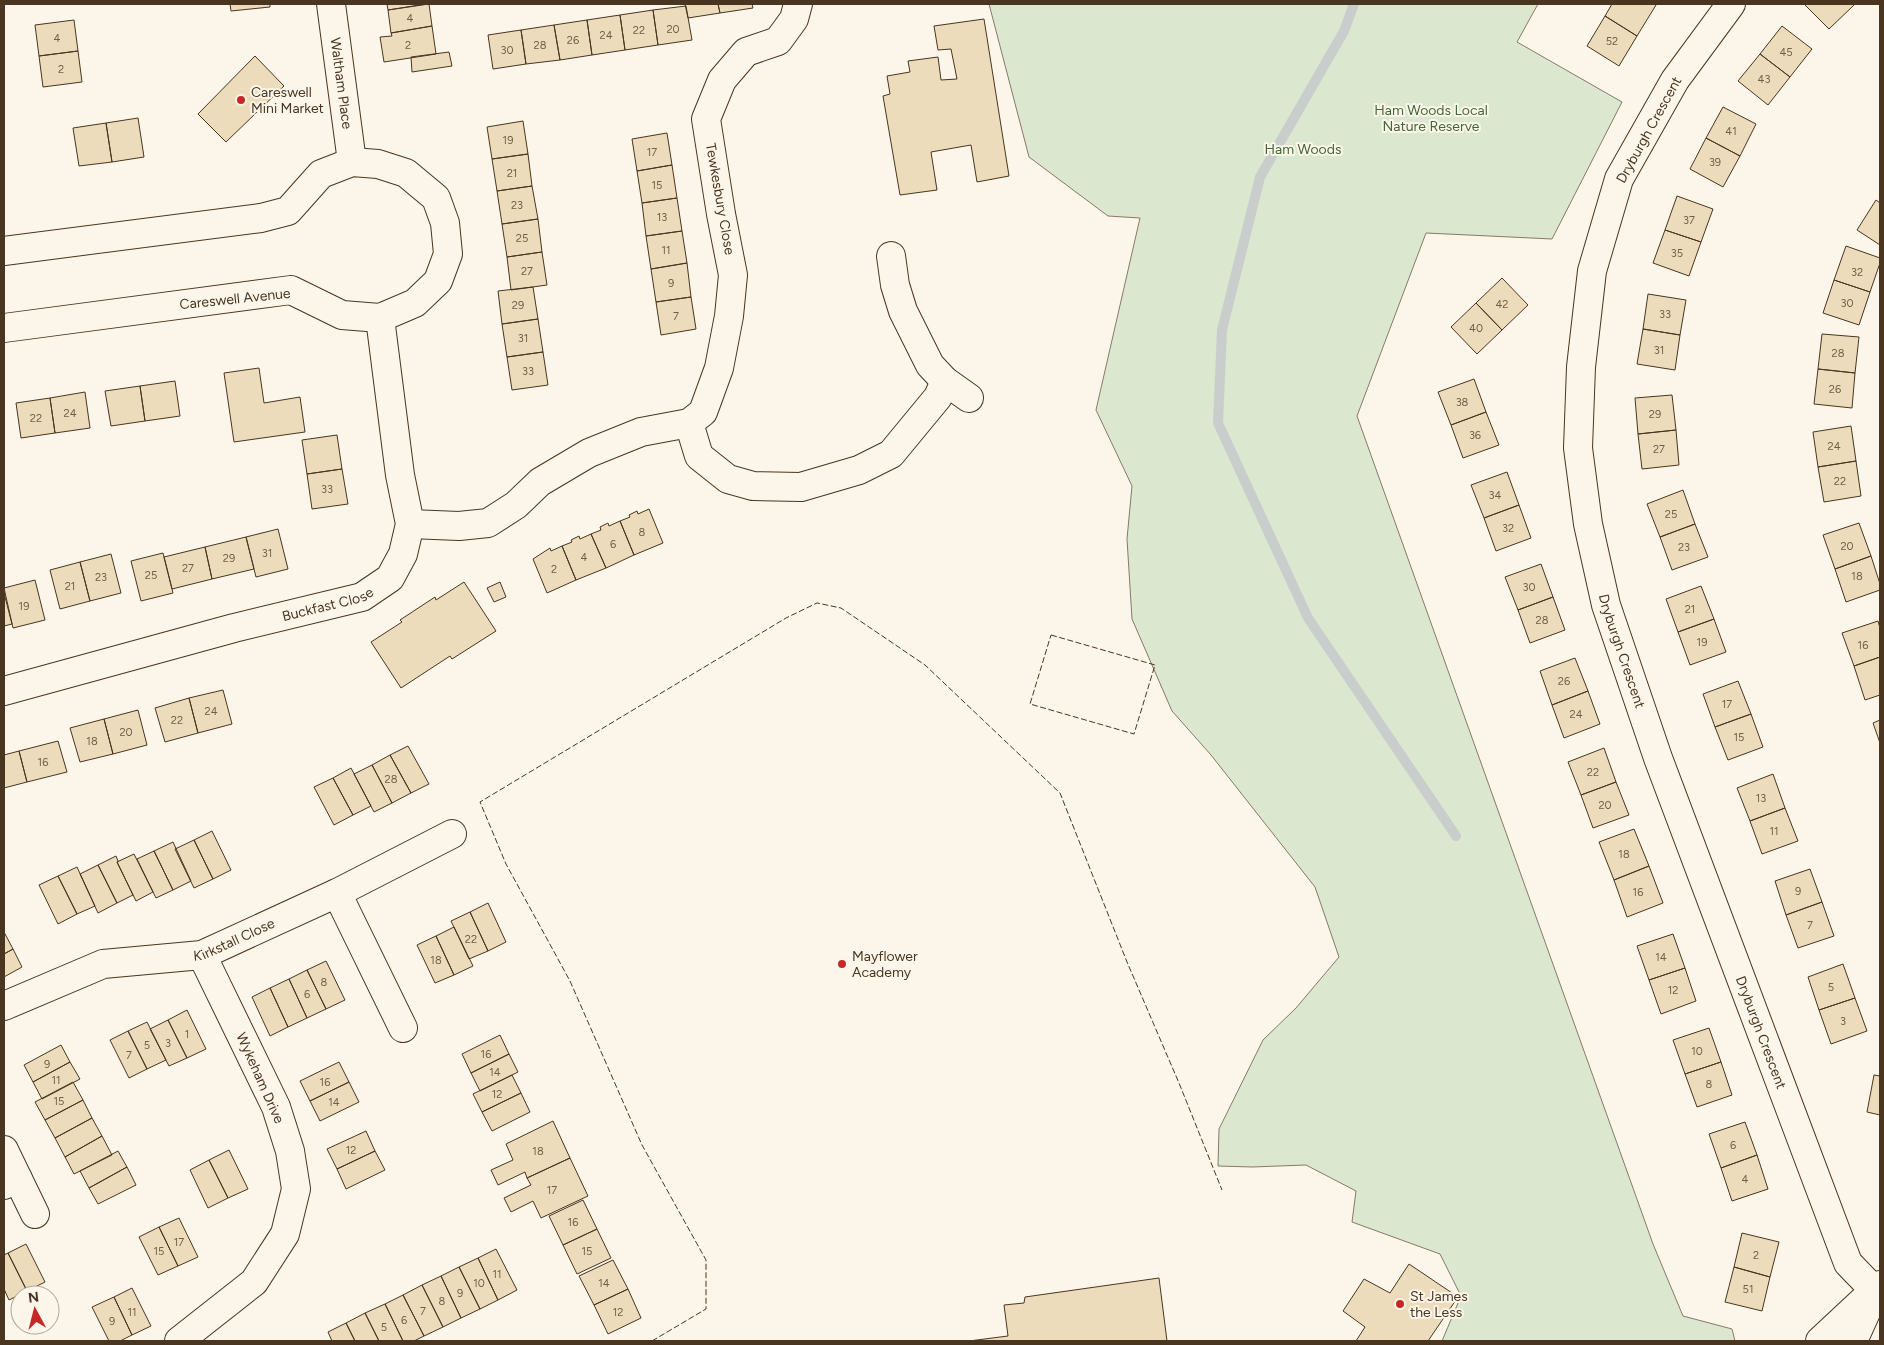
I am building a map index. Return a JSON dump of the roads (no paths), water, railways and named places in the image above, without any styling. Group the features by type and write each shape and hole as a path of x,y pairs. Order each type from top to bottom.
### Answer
{"street":[{"name":"Waltham Place","path":"331,4 352,162"},
{"name":"Tewkesbury Close","path":"689,423 704,412 719,368 729,316 733,275 706,119 722,80 746,52 778,41 794,18 798,4"},
{"name":"Dryburgh Crescent","path":"1731,4 1675,80 1619,179 1592,271 1580,367 1578,448 1588,524 1606,605 1655,749 1848,1263 1878,1288"},
{"name":"Careswell Avenue","path":"4,251 261,218 288,212 321,174 352,162 378,164 406,173 436,198 446,223 448,254 438,281 415,303 380,318 342,315 291,290 4,328"},
{"path":"891,256 895,285 903,311 930,365 945,381 969,398"},
{"name":"Buckfast Close","path":"4,690 234,628 362,597 390,578 403,554 410,524 400,475 380,318"},
{"path":"410,524 459,526 488,523 516,505 540,482 589,453 641,432 689,423 699,456 728,479 753,486 800,487 859,470 891,454 938,397 945,381"},
{"name":"Kirkstall Close","path":"4,1006 103,964 202,955 337,893 452,834"},
{"path":"337,893 403,1028"},
{"name":"Wykeham Drive","path":"179,1341 254,1282 285,1234 296,1189 290,1151 276,1107 202,955"},
{"path":"4,1150 11,1182 35,1214"},
{"path":"1820,1341 1878,1288"},
{"path":"1853,1341 1878,1288"}],"waterway":[{"path":"1354,4 1344,31 1260,177 1222,330 1218,423 1308,618 1456,836"}],"place":[{"name":"Careswell Mini Market","path":"241,100"},
{"name":"Mayflower Academy","path":"842,964"},
{"name":"St James the Less","path":"1400,1304"}],"park label":[{"name":"Ham Woods Local Nature Reserve","path":"1431,118"},
{"name":"Ham Woods","path":"1303,149"}]}
